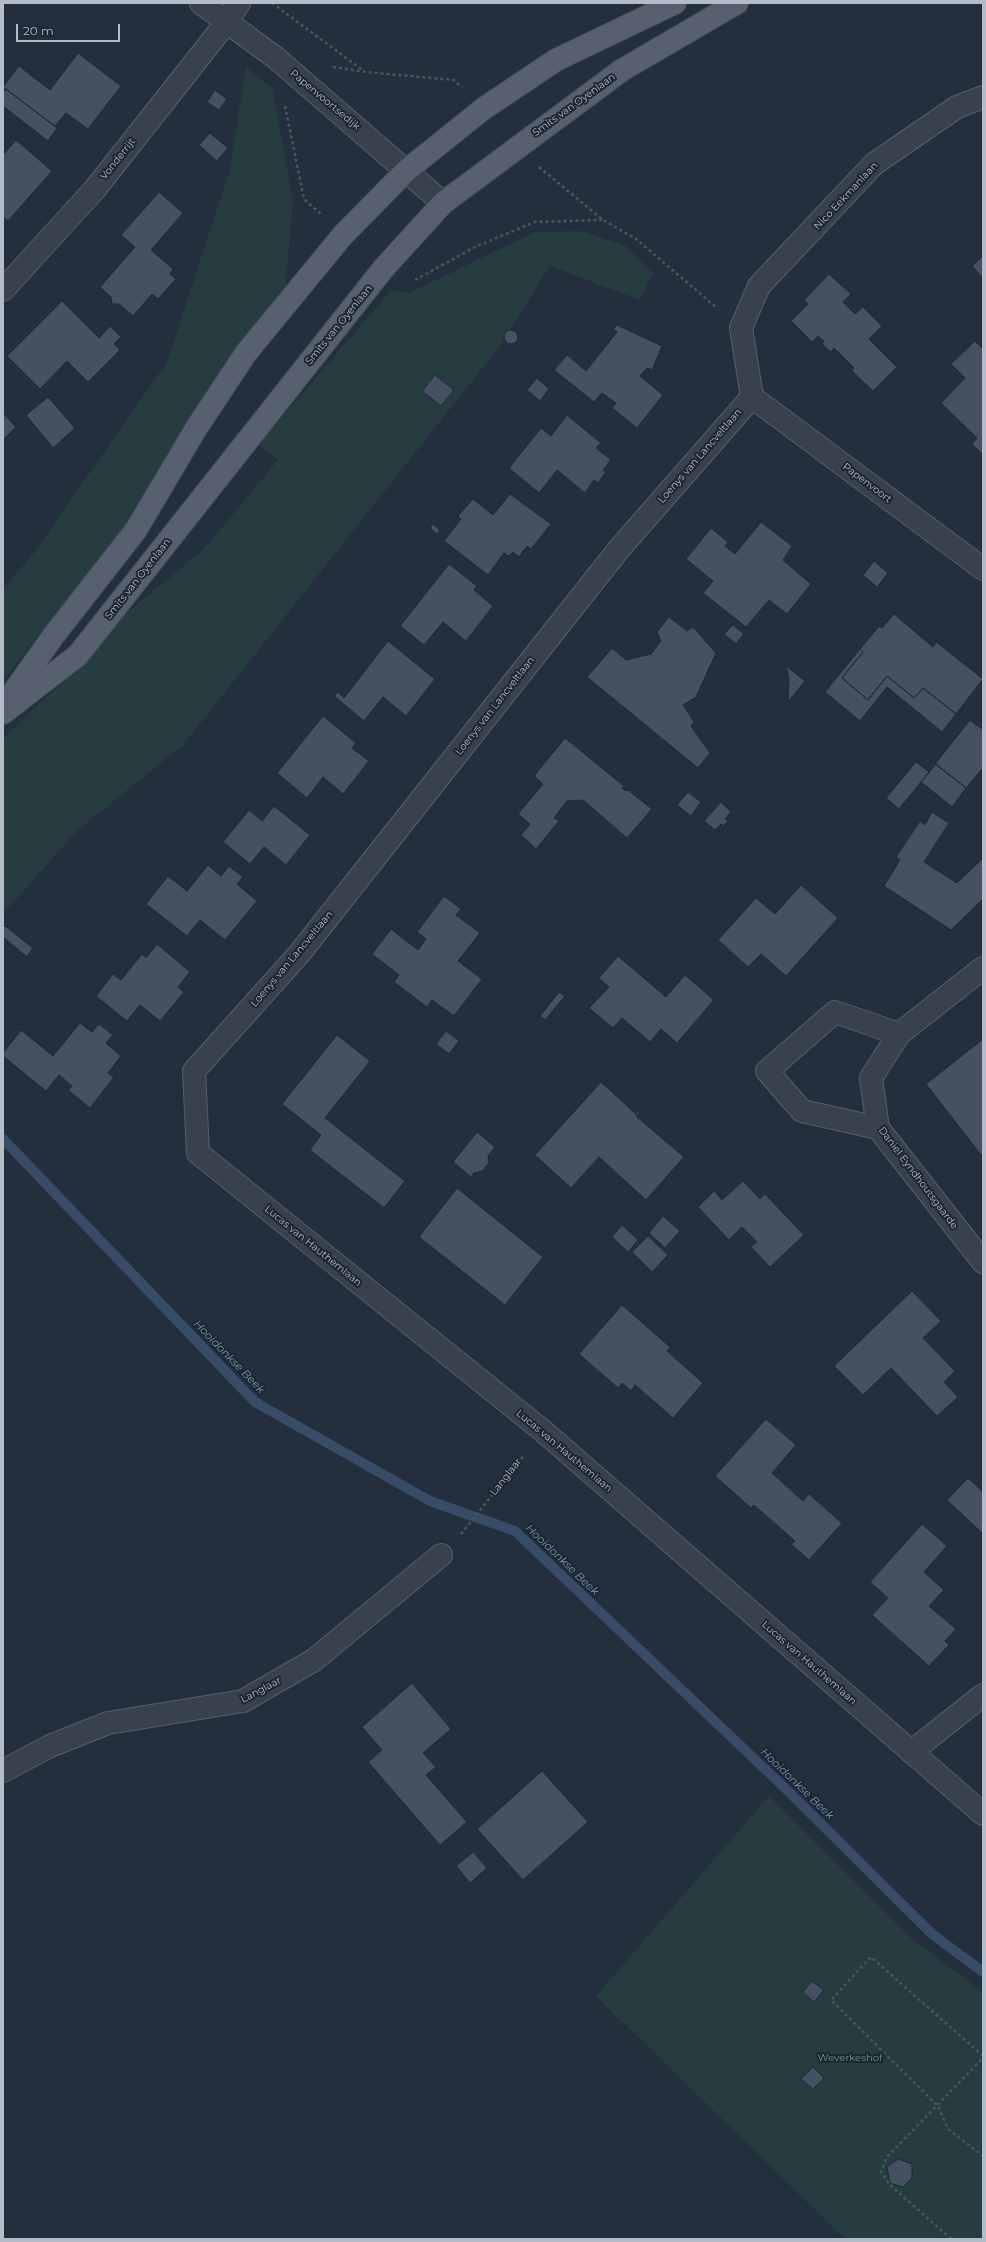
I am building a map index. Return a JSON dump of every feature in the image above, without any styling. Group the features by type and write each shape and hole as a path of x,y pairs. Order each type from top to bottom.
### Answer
{"main road":[{"path":"3,707 54,635 136,530 197,427 246,353 343,235 406,170 483,109 556,60 675,3"},
{"name":"Smits van Oyenlaan","path":"3,713 78,655 383,269 443,203 622,70 737,3"}],"street":[{"name":"Papenvoortsedijk","path":"201,3 226,23 276,58 443,203"},
{"name":"Vonderrijt","path":"3,290 95,189 226,23 239,3"},
{"name":"Nico Eekmanlaan","path":"741,328 759,286 874,164 957,108 983,97"},
{"path":"741,328 752,397"},
{"name":"Papenvoort","path":"752,397 983,569"},
{"name":"Loenys van Lancveltlaan","path":"194,1071 299,954 619,549 752,397"},
{"name":"Daniel Eyndhoutsgaarde","path":"983,968 899,1034 871,1078 878,1128 983,1262"},
{"path":"878,1128 802,1112 767,1070 835,1012 899,1034"},
{"name":"Lucas van Hauthemlaan","path":"194,1071 198,1153 543,1431 983,1814"},
{"name":"Langlaar","path":"3,1771 50,1746 108,1723 243,1701 314,1660 441,1555"},
{"path":"910,1752 983,1695"}],"path":[{"path":"272,3 365,72"},
{"path":"603,220 636,239 741,328"},
{"name":"Langlaar","path":"470,1524 543,1431"},
{"path":"951,2239 890,2186 881,2172 887,2157 938,2106 983,2057 871,1957 831,2000 938,2106 948,2129 983,2156"}],"green space":[{"path":"246,67 273,89 293,203 285,291 252,328 186,422 127,523 3,681 3,589 33,554 167,362 229,172"},
{"path":"580,231 626,246 653,273 640,300 550,266 500,346 183,745 78,830 3,914 3,739 64,680 118,620 204,549 278,460 259,444 391,290 409,293 535,232"},
{"name":"Weverkeshof","path":"769,1796 913,1940 983,1992 983,2239 845,2239 596,1996"}],"building":[{"path":"78,53 121,86 88,129 66,113 55,126 3,87 19,66 50,90"},
{"path":"6,89 57,128 48,141 3,106 3,93"},
{"path":"215,90 227,99 219,110 207,102"},
{"path":"210,133 228,148 217,161 199,145"},
{"path":"16,140 52,171 8,221 3,217 3,155"},
{"path":"159,192 183,213 151,250 173,269 170,274 176,279 158,299 152,294 133,316 119,304 112,304 111,297 100,287 135,247 121,235"},
{"path":"983,256 983,278 972,266"},
{"path":"829,274 851,294 843,302 855,314 863,307 882,326 869,339 897,367 873,391 852,371 854,368 834,348 831,352 822,344 824,341 818,336 812,342 791,321 808,304 804,300"},
{"path":"62,301 99,338 110,326 121,337 114,344 120,350 88,382 67,361 40,389 7,356"},
{"path":"617,325 662,346 652,370 647,368 640,376 663,395 637,428 612,408 616,403 602,393 594,402 554,370 567,355 586,371 617,332 613,329"},
{"path":"511,330 516,332 518,337 516,342 511,344 506,342 504,337 506,332"},
{"path":"975,341 983,349 983,455 972,444 977,438 941,403 965,378 951,364"},
{"path":"435,375 454,390 441,406 422,391"},
{"path":"537,378 549,389 540,401 527,390"},
{"path":"48,397 75,428 53,448 26,415"},
{"path":"3,413 16,427 3,440"},
{"path":"567,415 601,443 596,448 611,460 603,470 606,472 598,483 594,480 585,493 557,470 539,493 509,468 541,428 551,436"},
{"path":"510,494 551,524 531,549 527,546 519,557 513,552 509,556 504,553 488,575 444,541 461,519 458,516 473,499 493,515"},
{"path":"761,522 792,546 783,560 811,584 787,614 769,600 746,627 703,593 713,581 686,559 711,528 728,542 725,546 735,554"},
{"path":"433,524 440,530 437,534 430,528"},
{"path":"874,561 888,573 877,587 863,575"},
{"path":"449,564 477,586 474,590 493,606 466,641 443,622 424,645 400,626"},
{"path":"894,614 933,647 936,643 935,641 983,679 956,714 923,688 914,698 887,676 868,700 842,678 863,652 860,649 879,626 882,628"},
{"path":"669,617 687,631 693,627 716,653 696,697 683,705 694,722 691,726 710,753 698,768 587,677 612,648 626,660 651,654 661,641 657,632"},
{"path":"733,625 744,634 736,644 724,634"},
{"path":"388,641 435,679 406,716 383,697 364,721 334,696 338,692 344,698"},
{"path":"860,649 863,652 842,678 868,700 887,676 914,698 923,688 956,714 942,732 887,687 860,721 825,692"},
{"path":"786,666 805,681 788,702 789,679"},
{"path":"323,716 356,743 352,748 369,761 343,794 323,777 307,798 277,773"},
{"path":"970,720 982,729 983,728 983,768 966,788 935,764"},
{"path":"565,738 624,786 622,788 626,791 628,790 652,809 627,838 583,800 567,801 554,818 559,821 536,849 521,835 530,824 518,814 543,784 534,776"},
{"path":"916,762 929,772 899,809 886,798"},
{"path":"936,764 966,788 952,807 921,782"},
{"path":"688,792 701,802 691,816 677,805"},
{"path":"721,802 731,812 725,819 728,821 723,826 721,824 715,830 704,821"},
{"path":"274,806 310,835 286,865 264,847 250,864 223,842 249,810 262,821"},
{"path":"932,812 949,823 924,862 957,883 983,858 983,899 951,930 884,886 900,860 896,857 920,821 925,825"},
{"path":"208,865 221,876 229,866 243,877 237,884 257,901 225,940 200,920 187,936 146,904 168,876 187,891"},
{"path":"801,885 838,918 786,976 761,954 748,967 718,940 756,898 775,914"},
{"path":"444,896 461,909 456,915 480,933 458,961 482,979 454,1016 432,1000 427,1007 394,982 399,975 372,954 391,929 418,950 426,939 417,932"},
{"path":"5,926 33,948 27,957 3,937 3,928"},
{"path":"157,944 190,972 178,987 184,992 160,1021 140,1005 127,1021 96,996 113,974 121,980 142,954 146,958"},
{"path":"618,956 666,997 685,975 714,1000 677,1043 661,1029 650,1042 622,1018 613,1028 589,1008 609,987 599,978"},
{"path":"559,992 565,996 545,1020 540,1016"},
{"path":"80,1023 92,1032 99,1024 113,1035 106,1043 121,1056 108,1073 114,1077 90,1108 68,1090 72,1086 59,1075 46,1091 3,1056 3,1053 21,1030 53,1056"},
{"path":"446,1031 459,1041 449,1054 436,1044"},
{"path":"337,1035 370,1061 325,1118 405,1181 384,1208 310,1150 321,1135 282,1104"},
{"path":"983,1039 983,1153 981,1155 926,1084"},
{"path":"601,1082 636,1114 638,1111 640,1113 636,1116 684,1157 646,1200 599,1157 571,1188 535,1155"},
{"path":"477,1132 495,1147 488,1156 489,1163 482,1171 474,1173 471,1177 453,1162"},
{"path":"743,1181 760,1199 765,1194 804,1235 770,1267 751,1247 757,1242 742,1227 729,1240 698,1207 714,1191 722,1200"},
{"path":"457,1188 543,1257 505,1305 419,1237"},
{"path":"663,1216 680,1231 665,1248 649,1233"},
{"path":"622,1225 638,1240 628,1252 612,1237"},
{"path":"648,1236 668,1255 652,1272 632,1252"},
{"path":"912,1291 941,1321 923,1338 955,1371 944,1382 958,1397 937,1416 891,1368 863,1395 834,1366"},
{"path":"622,1305 670,1347 667,1351 703,1383 673,1418 635,1385 631,1391 622,1383 618,1388 579,1354"},
{"path":"766,1419 796,1445 772,1473 803,1501 809,1494 842,1523 809,1560 791,1544 795,1541 754,1505 751,1508 715,1476"},
{"path":"968,1478 983,1492 983,1534 947,1500"},
{"path":"922,1524 947,1546 924,1572 944,1590 929,1606 956,1629 945,1641 949,1645 929,1666 872,1615 888,1598 870,1582"},
{"path":"412,1683 451,1729 423,1753 436,1767 426,1775 467,1822 440,1845 368,1762 382,1750 362,1727"},
{"path":"542,1771 588,1822 523,1880 477,1829"},
{"path":"473,1852 487,1868 470,1883 456,1866"},
{"path":"812,1981 824,1990 814,2002 803,1992"},
{"path":"813,2067 824,2078 813,2089 801,2079"},
{"path":"898,2159 912,2164 912,2178 903,2187 890,2183 887,2167"}],"waterway":[{"name":"Hooidonkse Beek","path":"3,1139 255,1402 430,1501 515,1531 787,1790 932,1934 983,1972"}]}
